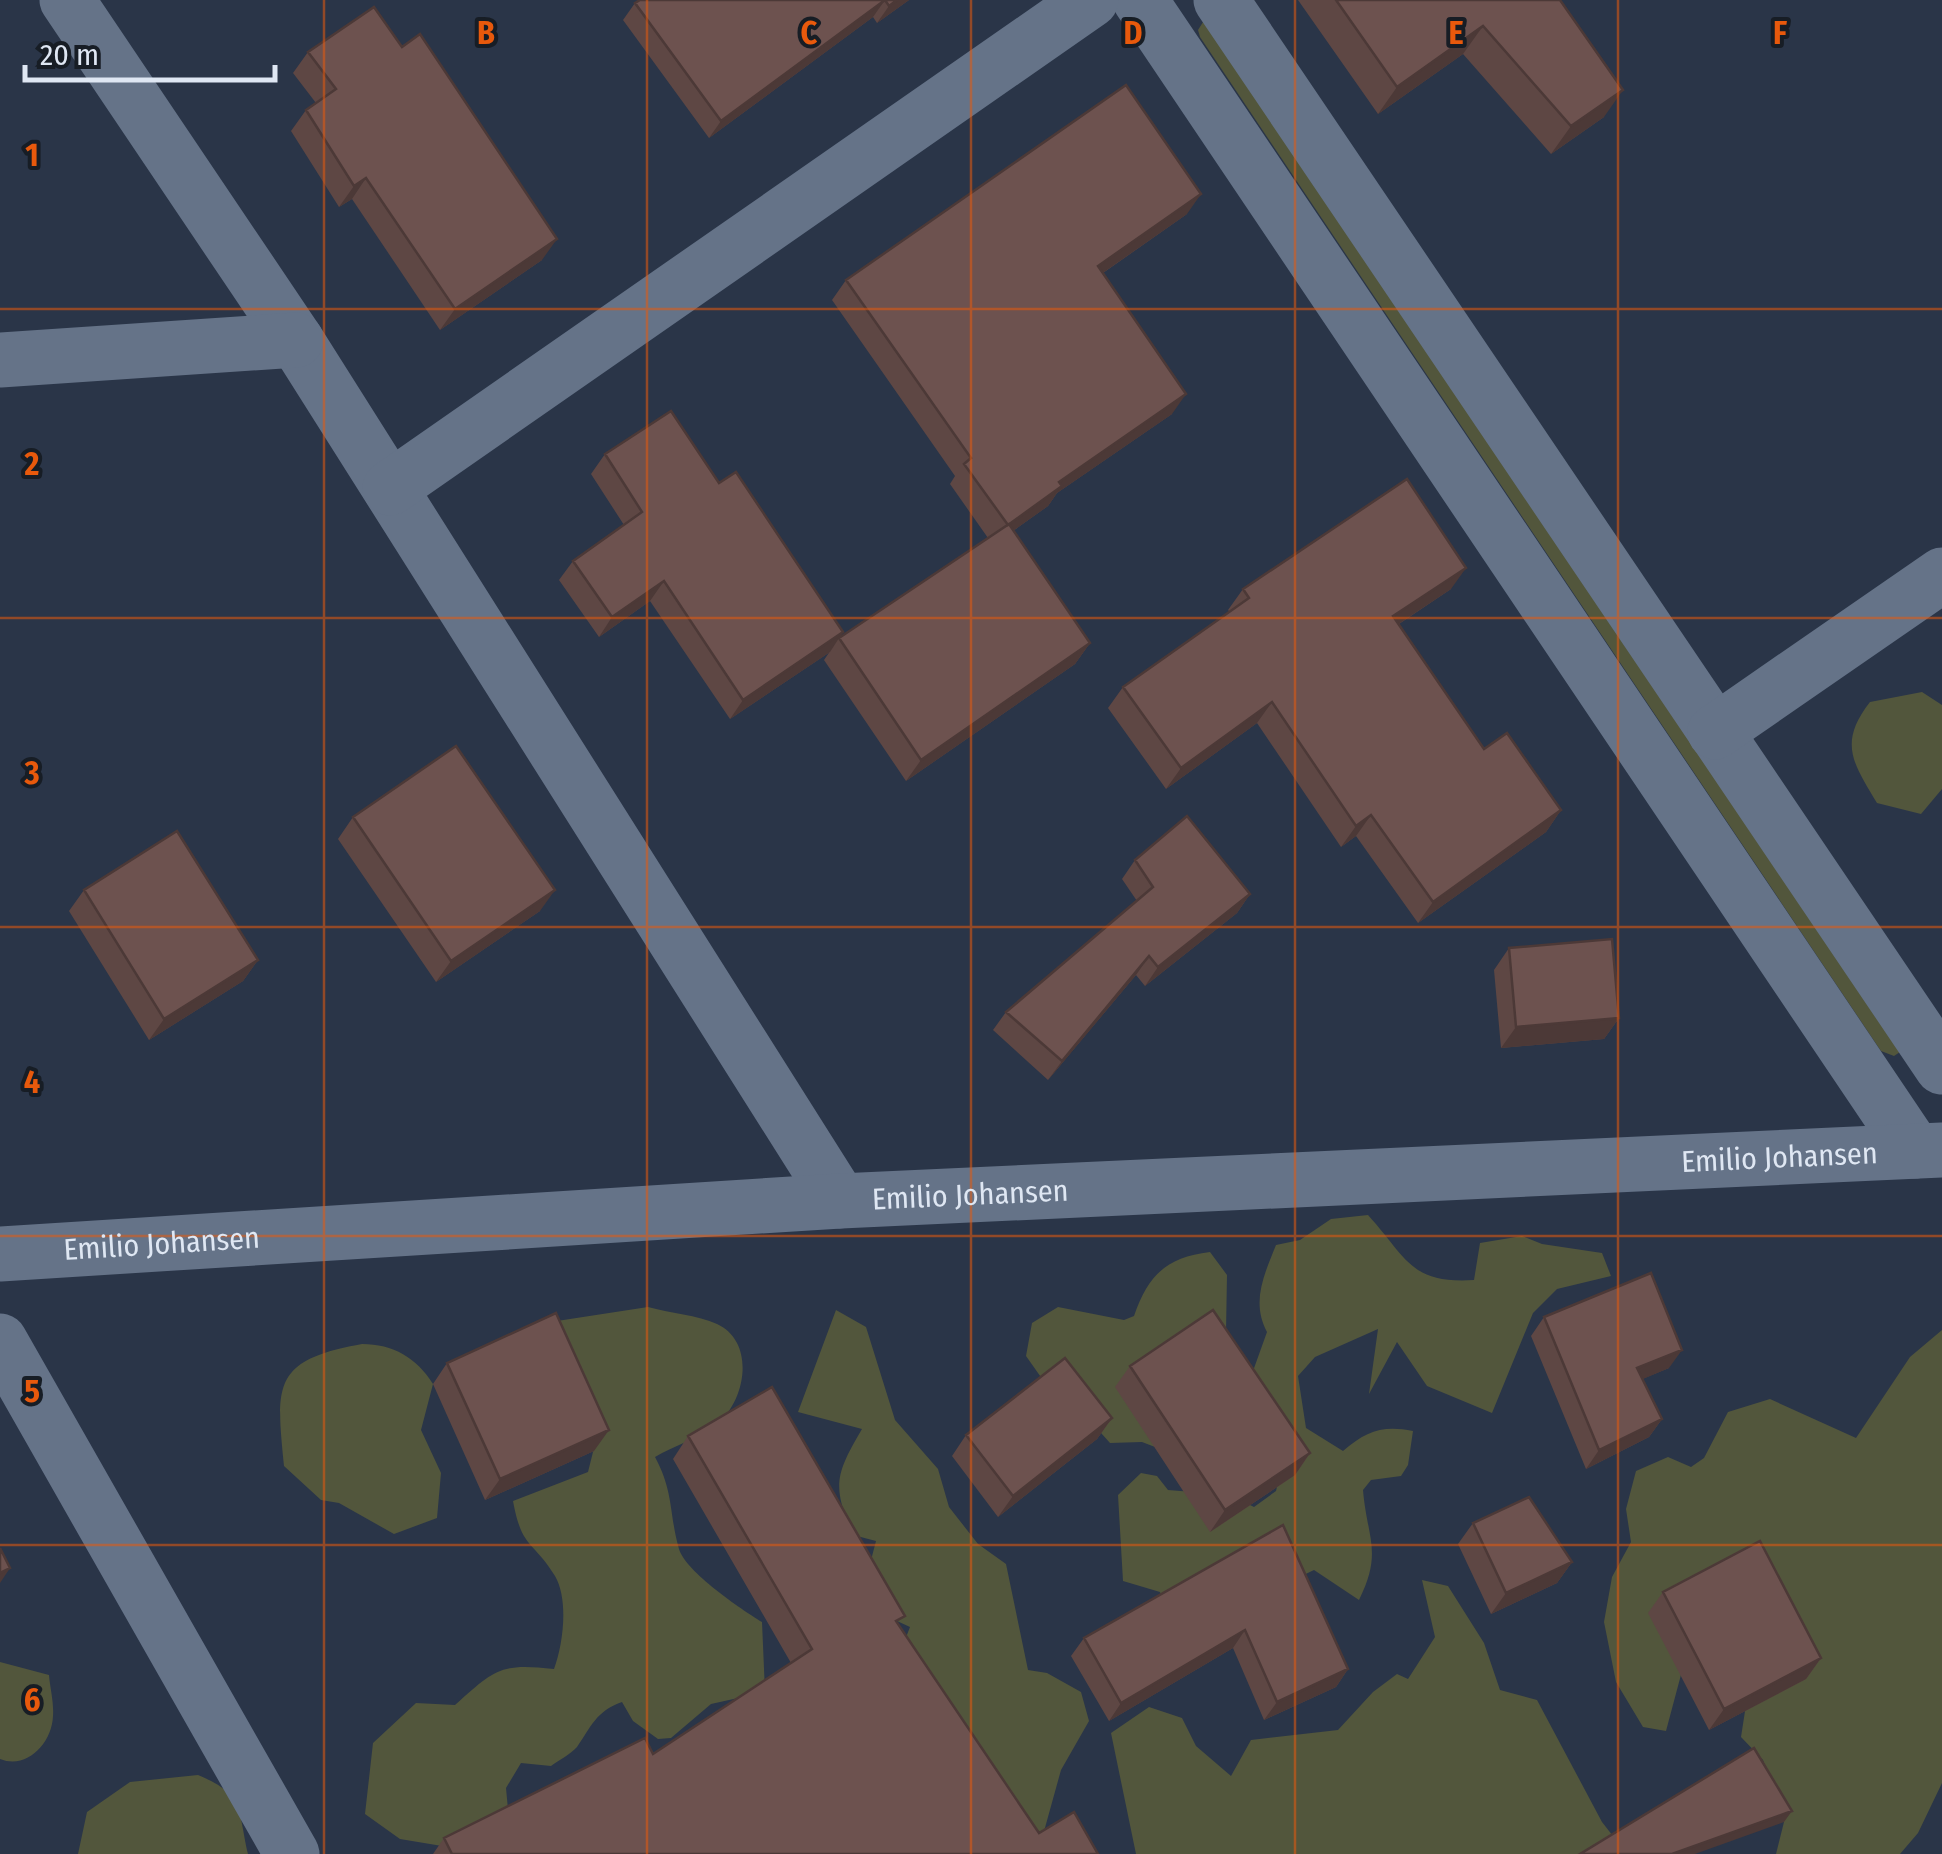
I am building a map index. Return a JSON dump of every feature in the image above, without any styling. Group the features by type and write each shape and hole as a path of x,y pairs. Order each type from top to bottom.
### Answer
{"street":[{"path":"68,0 296,340 840,1201"},
{"path":"390,488 1091,0"},
{"path":"1140,0 1928,1151"},
{"path":"1221,0 1942,1066"},
{"path":"0,360 296,340"},
{"path":"1715,732 1942,574"},
{"name":"Emilio Johansen","path":"0,1254 840,1201 1928,1151"},
{"path":"0,1341 292,1854"}],"green space":[{"path":"1205,19 1900,1052 1894,1056 1881,1051 1200,37 1198,30"},
{"path":"1922,692 1942,705 1942,789 1921,814 1877,803 1856,764 1852,741 1860,716 1870,702"},
{"path":"1368,1215 1402,1256 1436,1278 1474,1280 1480,1243 1522,1236 1542,1244 1602,1253 1611,1276 1557,1289 1533,1313 1492,1413 1427,1386 1397,1342 1369,1394 1378,1329 1315,1357 1298,1376 1306,1428 1343,1451 1375,1431 1413,1431 1408,1465 1401,1476 1371,1480 1363,1490 1372,1557 1359,1600 1314,1570 1174,1638 1160,1592 1123,1581 1118,1495 1141,1473 1157,1476 1168,1490 1230,1495 1254,1507 1276,1491 1283,1462 1253,1371 1267,1332 1260,1310 1264,1278 1276,1245 1300,1240 1331,1219"},
{"path":"1210,1252 1227,1275 1226,1332 1168,1452 1142,1442 1110,1443 1076,1405 1050,1390 1026,1356 1032,1323 1058,1307 1124,1320 1134,1316 1146,1289 1161,1270 1182,1258"},
{"path":"648,1307 717,1324 738,1344 742,1357 740,1387 727,1414 703,1434 655,1457 684,1558 715,1589 762,1622 765,1692 711,1704 671,1738 658,1739 633,1721 622,1702 600,1715 577,1747 551,1766 521,1763 506,1788 509,1820 454,1848 400,1839 365,1814 373,1743 416,1703 455,1705 490,1676 509,1668 554,1669 562,1635 562,1597 555,1576 524,1537 513,1501 588,1472 597,1436 557,1321"},
{"path":"836,1310 866,1327 895,1420 938,1469 949,1507 978,1544 1006,1564 1028,1670 1047,1673 1081,1692 1089,1721 1061,1770 1043,1835 1014,1854 900,1653 910,1627 884,1615 865,1583 876,1541 853,1535 840,1492 846,1458 862,1429 798,1412"},
{"path":"1942,1330 1942,1783 1918,1833 1900,1854 1776,1854 1784,1822 1763,1760 1741,1737 1752,1666 1682,1671 1666,1731 1643,1727 1616,1682 1604,1622 1612,1577 1631,1542 1626,1509 1636,1471 1668,1457 1691,1467 1704,1458 1728,1412 1770,1399 1856,1438 1910,1357"},
{"path":"362,1344 403,1354 433,1384 421,1430 441,1473 437,1518 394,1534 339,1503 321,1500 284,1466 280,1415 286,1381 311,1358"},
{"path":"1422,1580 1448,1586 1484,1643 1500,1690 1537,1700 1602,1822 1627,1854 1136,1854 1111,1733 1149,1707 1182,1718 1196,1746 1231,1776 1251,1740 1338,1730 1373,1692 1397,1674 1408,1679 1435,1637"},
{"path":"0,1662 49,1675 52,1726 36,1752 20,1761 0,1759"},
{"path":"198,1775 231,1796 240,1814 248,1854 78,1854 87,1812 130,1782"}],"building":[{"path":"885,0 721,121 635,3"},
{"path":"1336,0 1560,0 1623,90 1571,126 1483,26 1397,87"},
{"path":"374,7 402,47 420,34 557,239 455,309 366,178 354,186 306,110 336,89 308,52"},
{"path":"1126,85 1201,194 1098,266 1186,394 1059,482 1062,486 1008,525 964,464 971,458 846,280"},
{"path":"671,411 719,483 736,472 843,632 743,700 664,581 612,617 573,561 642,512 605,454"},
{"path":"1407,479 1466,568 1393,616 1484,749 1507,733 1561,810 1433,902 1371,815 1356,826 1272,702 1181,768 1123,687 1249,598 1243,589"},
{"path":"1009,524 1090,643 921,760 839,638"},
{"path":"456,746 555,890 451,961 353,817"},
{"path":"1187,816 1250,894 1158,967 1149,956 1062,1061 1006,1012 1153,887 1135,860"},
{"path":"177,831 258,960 164,1019 84,890"},
{"path":"1612,939 1619,1018 1516,1027 1509,948"},
{"path":"1651,1273 1682,1350 1637,1368 1662,1419 1599,1450 1544,1317"},
{"path":"1213,1310 1310,1453 1225,1510 1130,1366"},
{"path":"556,1313 609,1430 500,1479 447,1363"},
{"path":"1065,1358 1112,1418 1013,1496 966,1435"},
{"path":"772,1387 905,1616 896,1621 1039,1833 1074,1812 1098,1854 452,1854 444,1838 645,1738 653,1754 812,1649 688,1436"},
{"path":"1529,1497 1572,1562 1506,1593 1473,1523"},
{"path":"1283,1525 1348,1669 1277,1702 1245,1630 1121,1703 1084,1638"},
{"path":"1760,1541 1821,1658 1724,1709 1663,1592"},
{"path":"0,1548 10,1568 0,1573"},
{"path":"1754,1748 1792,1811 1672,1854 1580,1854"}]}
